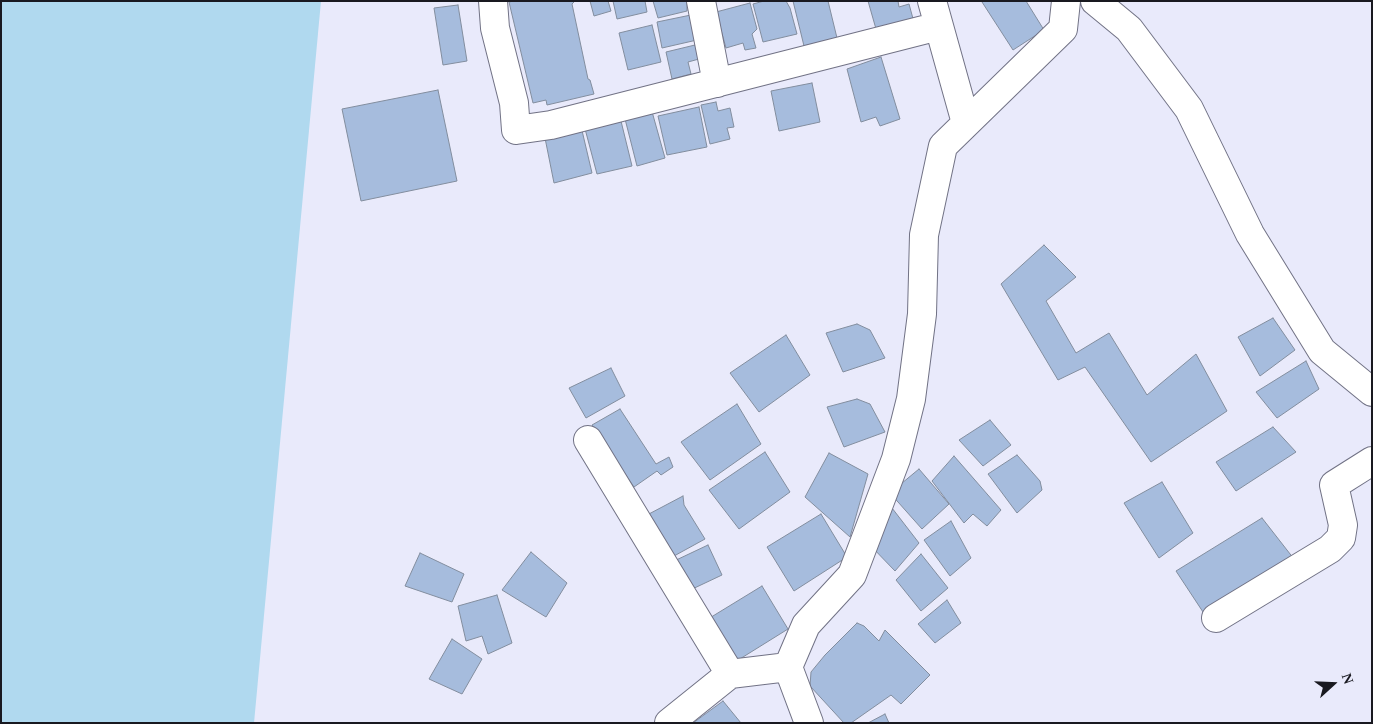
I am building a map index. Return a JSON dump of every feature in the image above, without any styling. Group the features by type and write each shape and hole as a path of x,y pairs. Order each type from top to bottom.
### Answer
{"street":[{"path":"493,1 495,28 514,103 516,130 551,125 717,83 936,14 966,123"},
{"path":"700,1 717,83"},
{"path":"809,723 788,667 806,625 852,575 896,459 911,399 922,314 924,235 943,146 1062,29 1066,1"},
{"path":"1095,1 1129,29 1189,109 1250,234 1322,351 1372,392"},
{"path":"588,440 730,674"},
{"path":"1216,618 1330,549 1341,538 1343,525 1334,485 1372,461"},
{"path":"669,723 730,674 788,667"}],"water":[{"path":"1,1 321,1 254,723 1,723"}],"building":[{"path":"575,1 572,4 588,79 594,94 547,105 546,100 533,103 509,2"},
{"path":"590,1 608,1 611,11 594,16"},
{"path":"613,1 645,1 647,12 617,19"},
{"path":"653,1 690,1 687,2 687,11 658,18"},
{"path":"764,1 786,1 790,8 797,34 763,42 753,4"},
{"path":"793,1 828,1 837,38 804,46"},
{"path":"868,1 898,1 899,7 909,4 915,26 878,36"},
{"path":"1026,1 1044,30 1013,50 982,2"},
{"path":"750,3 757,29 752,34 756,48 745,50 743,43 726,48 716,12"},
{"path":"458,5 467,61 443,65 434,8"},
{"path":"691,15 697,40 662,48 657,22"},
{"path":"652,25 661,62 628,70 619,33"},
{"path":"695,45 699,59 688,62 691,74 672,79 666,52"},
{"path":"881,57 900,119 880,126 876,117 861,122 847,69"},
{"path":"812,83 820,122 779,131 771,91"},
{"path":"438,90 457,181 361,201 342,109"},
{"path":"716,102 718,111 730,108 734,127 727,128 730,139 710,144 701,105"},
{"path":"699,107 707,147 667,155 658,116"},
{"path":"651,108 665,158 637,166 624,115"},
{"path":"620,117 632,166 597,174 584,125"},
{"path":"580,122 592,173 554,183 544,133"},
{"path":"1044,245 1076,277 1046,301 1076,353 1109,333 1147,395 1196,354 1227,411 1151,462 1085,367 1058,380 1001,284"},
{"path":"1273,318 1295,350 1260,376 1238,337"},
{"path":"857,324 870,330 885,358 843,372 826,333"},
{"path":"786,335 810,375 759,412 730,373"},
{"path":"1306,361 1319,389 1277,418 1256,392"},
{"path":"611,368 625,396 586,418 569,388"},
{"path":"857,399 870,404 885,432 844,447 827,407"},
{"path":"737,404 761,444 710,480 681,442"},
{"path":"620,409 656,464 669,457 673,467 661,475 657,471 634,487 592,425"},
{"path":"990,420 1011,445 983,466 959,440"},
{"path":"1273,427 1296,452 1236,491 1216,462"},
{"path":"765,452 790,492 739,529 709,490"},
{"path":"829,453 868,474 850,537 805,497"},
{"path":"1017,455 1040,481 1042,490 1017,513 988,474"},
{"path":"954,456 1001,510 987,526 973,514 964,523 932,481"},
{"path":"919,469 949,504 922,529 890,493"},
{"path":"1162,482 1193,533 1159,558 1124,503"},
{"path":"683,496 684,505 705,539 674,556 647,515"},
{"path":"892,508 919,543 895,571 869,544"},
{"path":"821,514 847,557 794,591 767,547"},
{"path":"1262,518 1294,559 1203,612 1176,571"},
{"path":"951,521 971,558 950,576 924,540"},
{"path":"708,545 722,575 686,592 672,562"},
{"path":"531,552 567,583 546,617 502,590"},
{"path":"420,553 464,574 452,602 405,586"},
{"path":"921,554 948,588 921,611 896,580"},
{"path":"762,586 788,629 735,662 708,619"},
{"path":"497,595 512,643 488,654 482,636 466,641 458,606"},
{"path":"947,600 961,623 935,643 918,624"},
{"path":"857,623 864,626 879,641 885,630 930,675 901,704 891,695 851,723 844,723 810,686 811,672"},
{"path":"452,639 482,659 462,694 429,679"},
{"path":"723,701 741,723 693,723"},
{"path":"885,714 889,723 868,723"}]}
